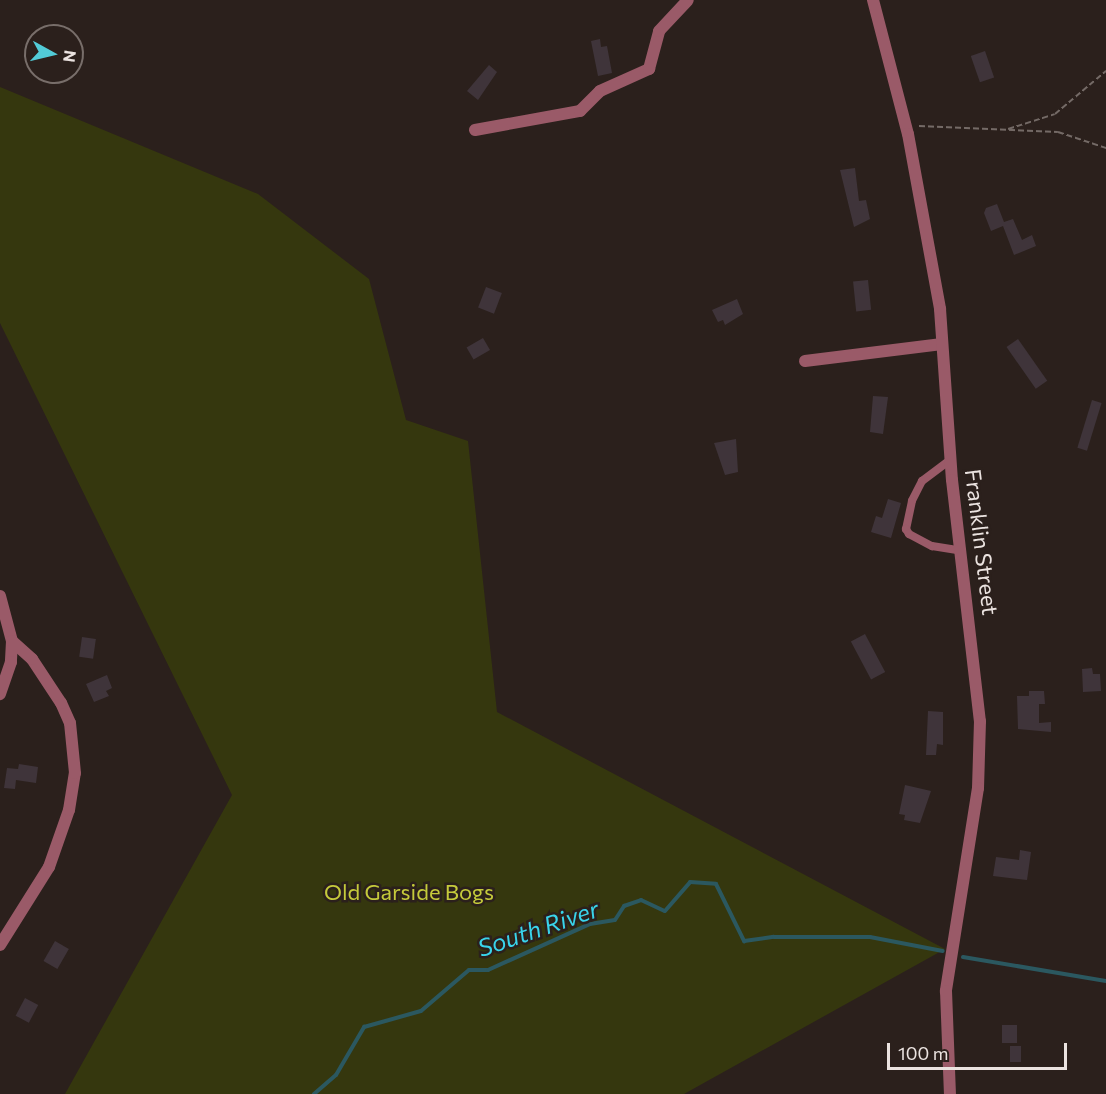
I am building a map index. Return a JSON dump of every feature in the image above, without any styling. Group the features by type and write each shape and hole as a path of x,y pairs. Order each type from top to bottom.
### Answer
{"street":[{"path":"475,130 580,111 600,91 649,69 659,32 688,0"},
{"name":"Franklin Street","path":"873,0 908,134 940,309 950,460 976,660 981,745 965,888 946,991 950,1094"},
{"path":"805,361 942,345"},
{"path":"0,596 12,641 11,662 0,694"},
{"path":"0,945 49,867 69,810 75,773 70,723 61,703 32,659 12,641"}],"lane":[{"path":"950,460 922,481 912,501 906,529 909,534 932,546 962,551"}],"path":[{"path":"1005,129 1055,114 1106,71"},
{"path":"919,126 1058,132 1106,148"}],"green space":[{"name":"Old Garside Bogs","path":"0,87 258,194 369,279 406,420 468,441 497,712 945,949 684,1094 65,1094 232,795 0,323"}],"building":[{"path":"600,39 601,47 607,46 612,73 598,76 591,41"},
{"path":"985,51 994,77 980,82 971,56"},
{"path":"489,65 497,72 478,100 467,91"},
{"path":"855,168 859,201 866,200 870,219 854,227 840,170"},
{"path":"997,204 1004,222 1013,219 1022,240 1032,235 1036,246 1014,255 1003,226 991,231 984,213 986,208"},
{"path":"868,280 871,310 856,311 853,282"},
{"path":"486,287 502,293 494,314 478,308"},
{"path":"737,299 743,314 725,325 723,320 718,322 712,310"},
{"path":"483,338 490,350 474,360 467,348"},
{"path":"1018,339 1047,381 1036,389 1007,347"},
{"path":"873,396 888,397 883,434 870,432"},
{"path":"1092,400 1102,403 1087,451 1077,448"},
{"path":"736,439 738,472 725,475 714,443"},
{"path":"888,499 901,503 891,538 871,532 876,516 882,518"},
{"path":"865,634 885,672 871,679 851,642"},
{"path":"82,637 96,639 93,659 79,657"},
{"path":"1092,668 1093,674 1100,674 1101,691 1083,692 1082,669"},
{"path":"107,675 112,688 106,691 109,696 94,702 86,684"},
{"path":"1029,691 1044,691 1045,704 1039,704 1039,723 1051,722 1051,732 1018,729 1017,696 1029,696"},
{"path":"928,711 943,712 943,745 937,744 936,755 926,755"},
{"path":"19,764 38,767 36,783 16,780 15,789 4,788 7,768 18,769"},
{"path":"905,785 931,791 920,823 904,820 905,815 899,814"},
{"path":"1020,850 1031,852 1027,880 993,876 996,857 1019,860"},
{"path":"55,941 69,949 57,969 44,961"},
{"path":"25,998 38,1005 29,1023 16,1016"},
{"path":"1002,1025 1017,1025 1017,1043 1002,1043"},
{"path":"1010,1046 1021,1046 1021,1062 1010,1062"}],"waterway":[{"name":"South River","path":"314,1094 336,1075 364,1027 421,1011 469,970 488,970 590,924 615,920 624,906 641,900 665,911 690,882 716,884 744,941 774,937 870,937 943,951"},
{"name":"South River","path":"963,957 1106,981"}]}
